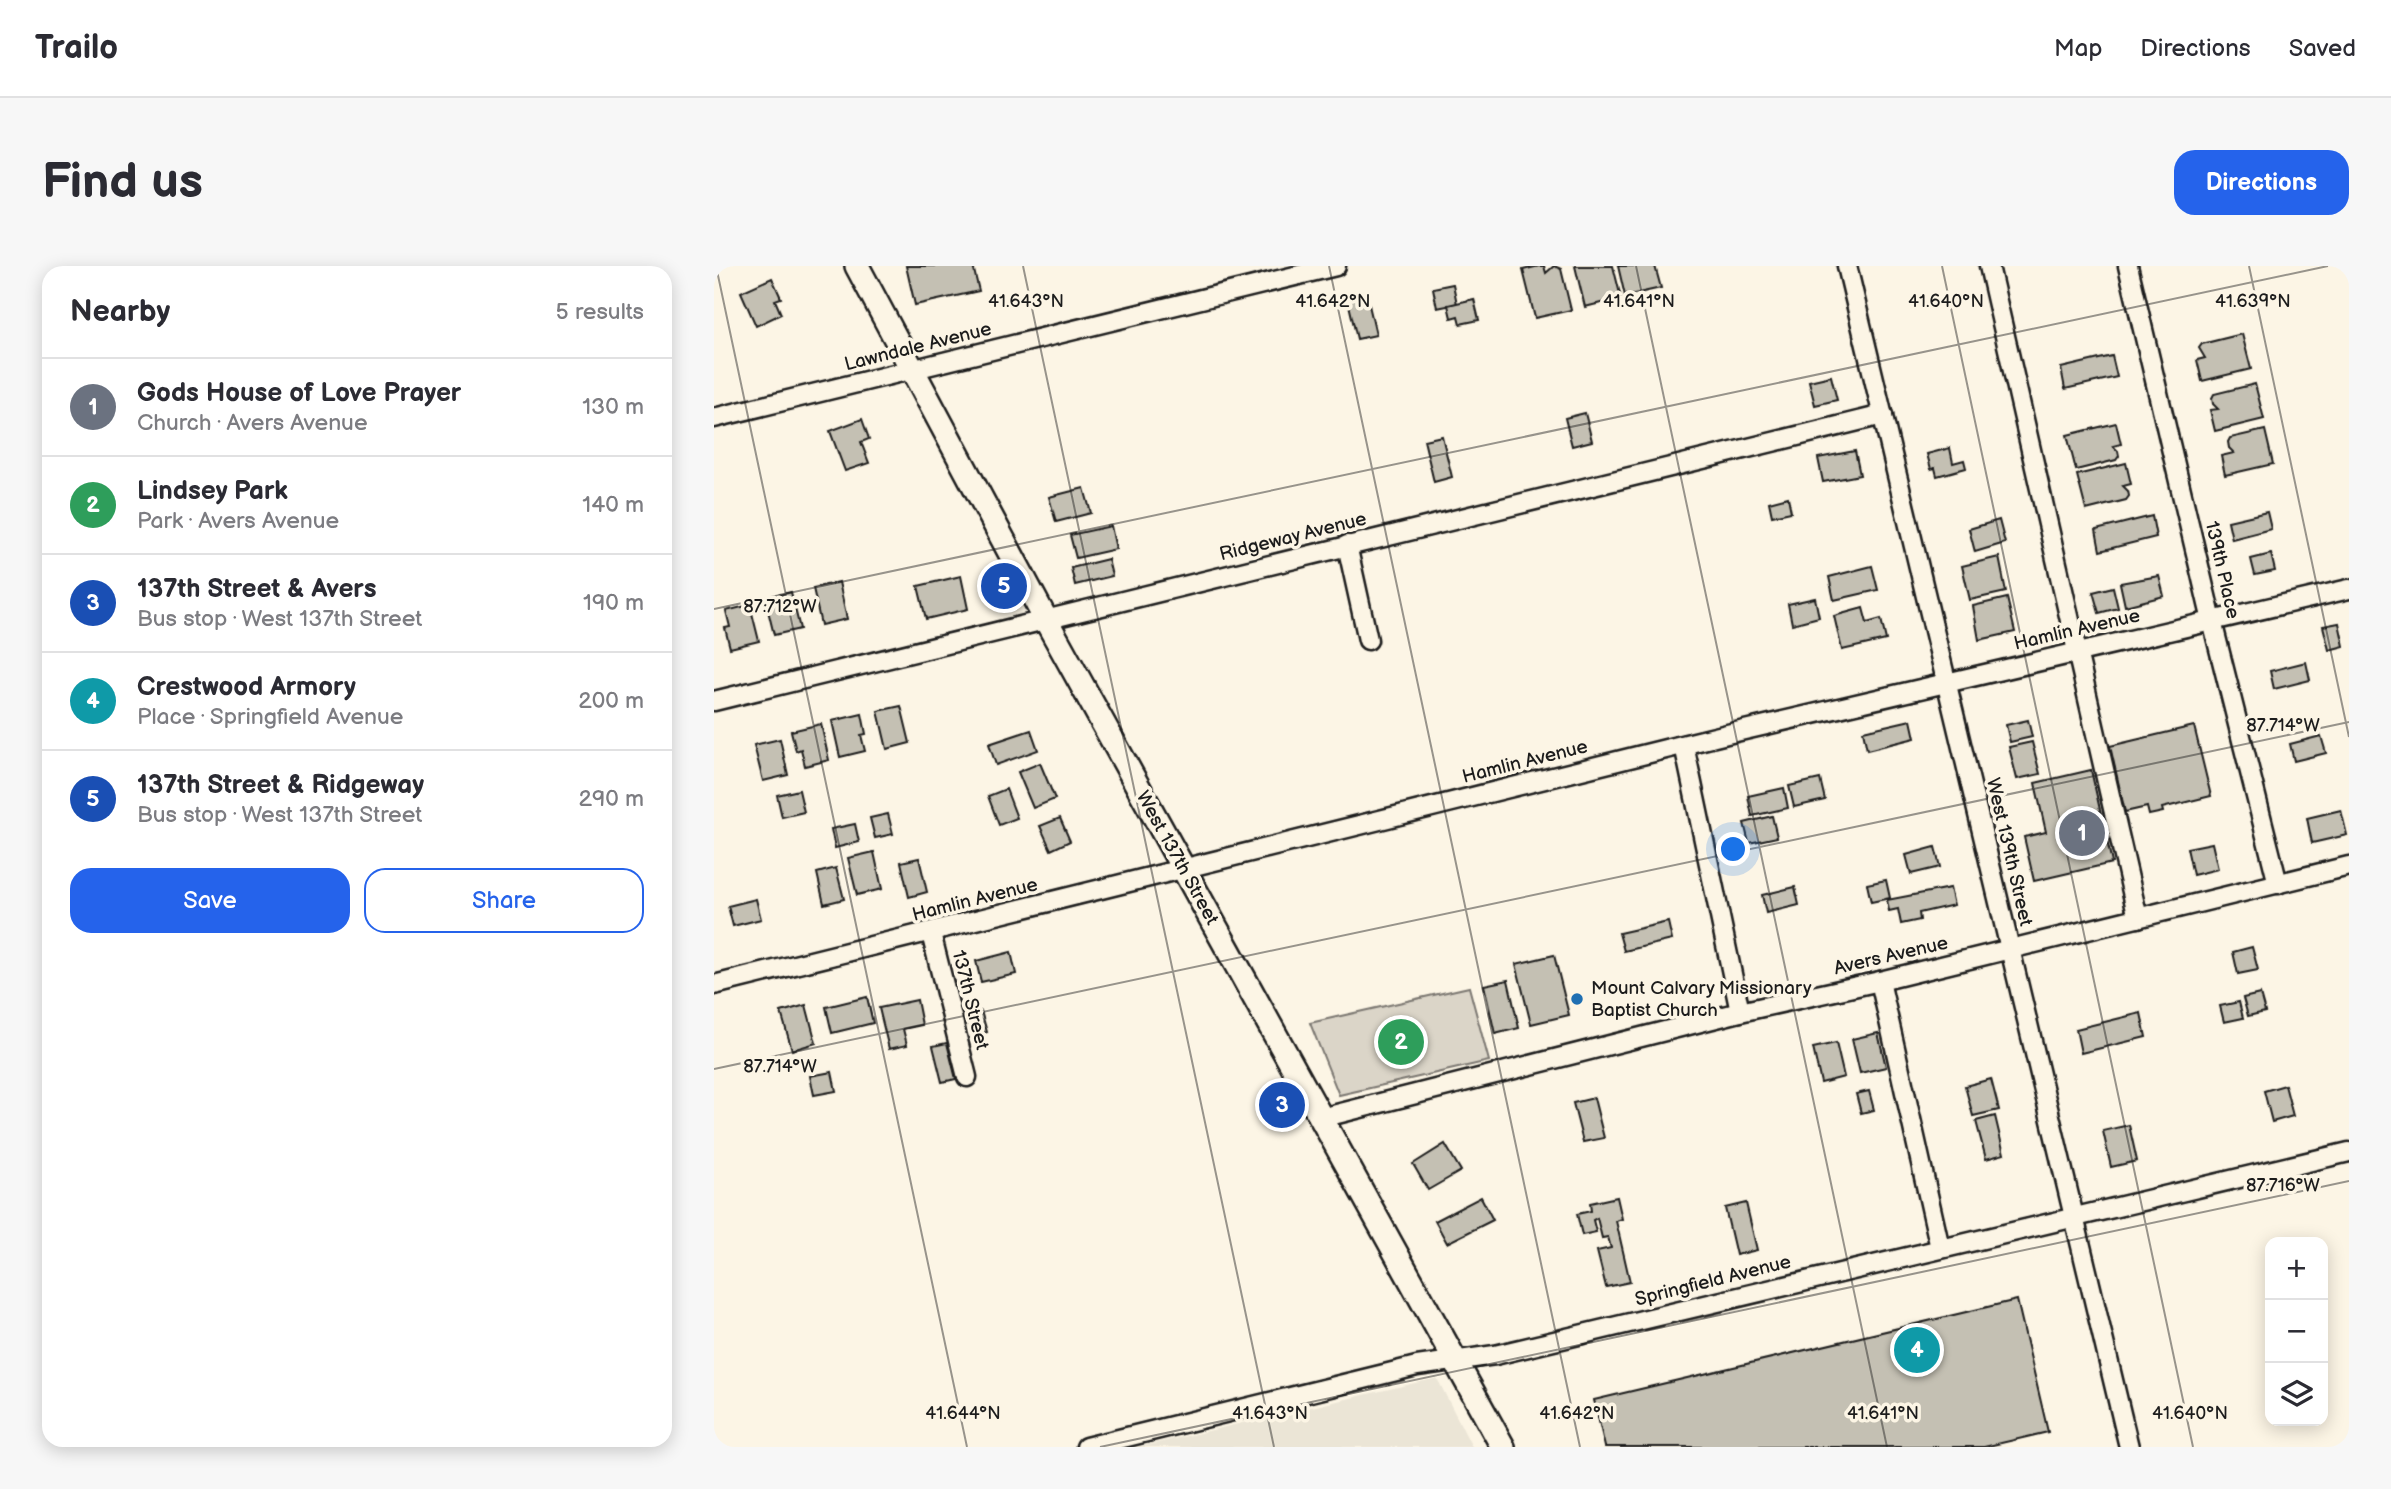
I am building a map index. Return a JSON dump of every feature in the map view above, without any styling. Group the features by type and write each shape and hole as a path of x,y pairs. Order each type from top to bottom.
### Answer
{"main road":[{"name":"West 137th Street","path":"857,266 1182,869 1503,1447"}],"street":[{"name":"Lawndale Avenue","path":"714,418 1336,266"},
{"name":"West 139th Street","path":"1847,266 2129,1447"},
{"path":"1989,266 2138,918"},
{"name":"139th Place","path":"2128,266 2212,621 2278,884"},
{"name":"Ridgeway Avenue","path":"714,701 1883,415"},
{"path":"1347,545 1368,640"},
{"name":"Hamlin Avenue","path":"714,985 1946,681 2349,589"},
{"path":"1684,745 1740,1012"},
{"name":"Avers Avenue","path":"1321,1118 1740,1012 1880,981 2349,866"},
{"name":"137th Street","path":"931,933 967,1077"},
{"path":"1880,981 1940,1248"},
{"name":"Springfield Avenue","path":"1086,1447 1137,1441 1417,1366 1495,1355 2349,1152"}],"shaded area":[{"path":"1469,987 1489,1061 1339,1095 1310,1023"},
{"path":"1437,1378 1472,1447 1139,1447"}],"building":[{"path":"906,266 973,266 979,291 915,305"},
{"path":"1544,266 1546,273 1554,266 1561,269 1571,310 1535,318 1523,270"},
{"path":"1575,266 1613,266 1621,298 1585,307"},
{"path":"1618,266 1655,266 1661,288 1625,296"},
{"path":"772,278 781,298 775,300 781,314 756,326 741,292"},
{"path":"1453,284 1457,304 1437,308 1433,288"},
{"path":"1366,292 1376,335 1357,339 1347,296"},
{"path":"1474,299 1479,320 1460,324 1458,316 1451,318 1448,305"},
{"path":"2242,334 2251,369 2202,381 2197,360 2205,358 2199,348 2202,344"},
{"path":"2112,356 2117,377 2065,389 2061,368"},
{"path":"1831,376 1837,400 1815,405 1809,381"},
{"path":"2255,384 2264,419 2215,431 2210,410 2218,409 2213,404 2214,394"},
{"path":"1585,413 1592,441 1572,446 1565,418"},
{"path":"862,419 869,439 861,442 869,463 845,471 830,431"},
{"path":"2116,423 2121,444 2113,446 2118,451 2116,460 2076,470 2067,435"},
{"path":"2265,430 2273,464 2225,475 2221,456 2234,453 2229,448 2230,438"},
{"path":"1442,436 1452,477 1434,482 1424,440"},
{"path":"1950,448 1953,463 1964,460 1966,468 1937,476 1935,468 1931,469 1927,454"},
{"path":"1855,451 1860,475 1823,482 1818,458"},
{"path":"2126,463 2131,484 2123,486 2128,491 2126,500 2086,510 2077,475"},
{"path":"1084,488 1091,513 1056,522 1049,497"},
{"path":"1788,497 1791,512 1772,516 1769,502"},
{"path":"2267,512 2271,529 2232,539 2228,521"},
{"path":"2152,516 2156,537 2100,551 2096,530"},
{"path":"1999,520 2005,543 1975,552 1969,529"},
{"path":"1111,526 1116,549 1076,558 1070,535"},
{"path":"2271,554 2275,571 2255,575 2251,559"},
{"path":"1999,557 2006,592 1970,600 1962,566"},
{"path":"1108,559 1112,576 1075,585 1071,568"},
{"path":"1872,566 1878,590 1834,600 1829,577"},
{"path":"961,576 968,609 926,619 918,586"},
{"path":"2159,576 2164,596 2125,606 2120,583"},
{"path":"839,582 847,619 821,625 813,588"},
{"path":"2113,587 2118,608 2099,613 2093,592"},
{"path":"791,592 800,629 774,635 765,598"},
{"path":"1815,598 1819,617 1792,624 1788,604"},
{"path":"2007,598 2015,632 1979,640 1973,606"},
{"path":"750,605 759,641 730,648 725,628 730,627 726,611"},
{"path":"1863,608 1867,623 1881,619 1886,640 1842,650 1834,616"},
{"path":"2339,623 2344,646 2329,650 2323,626"},
{"path":"2306,662 2310,680 2274,689 2270,671"},
{"path":"901,706 910,743 887,749 878,711"},
{"path":"862,714 866,734 861,735 865,751 840,757 832,721"},
{"path":"1911,720 1915,738 1867,750 1863,731"},
{"path":"2028,720 2032,737 2010,742 2006,725"},
{"path":"821,724 829,760 805,766 801,749 796,751 791,731"},
{"path":"2194,726 2211,796 2162,808 2163,812 2149,815 2147,807 2125,812 2110,746"},
{"path":"1031,730 1038,750 996,765 989,744"},
{"path":"2321,736 2326,753 2294,761 2290,744"},
{"path":"780,739 788,775 763,781 754,745"},
{"path":"2032,742 2040,774 2017,779 2009,747"},
{"path":"1040,763 1055,799 1033,808 1018,772"},
{"path":"2091,770 2112,863 2034,881 2024,837 2046,832 2035,783"},
{"path":"1820,779 1825,800 1794,807 1789,786"},
{"path":"1784,788 1788,808 1752,816 1748,796"},
{"path":"1006,789 1017,818 999,825 988,796"},
{"path":"799,790 804,812 782,817 777,795"},
{"path":"2341,810 2347,835 2312,843 2307,818"},
{"path":"888,814 893,834 875,838 870,818"},
{"path":"1772,816 1777,837 1749,843 1744,823"},
{"path":"1060,818 1070,841 1051,850 1040,826"},
{"path":"855,824 859,842 835,848 831,829"},
{"path":"2212,843 2218,869 2193,875 2187,848"},
{"path":"1935,847 1940,867 1911,874 1906,855"},
{"path":"874,852 882,889 857,895 848,858"},
{"path":"919,858 927,892 909,897 901,862"},
{"path":"836,868 844,899 824,904 817,873"},
{"path":"1886,880 1890,898 1871,902 1867,884"},
{"path":"1795,887 1799,905 1766,913 1762,895"},
{"path":"1950,888 1954,905 1919,913 1920,920 1901,924 1898,909 1889,911 1887,900"},
{"path":"756,899 761,919 733,926 728,906"},
{"path":"1668,922 1672,940 1624,951 1619,933"},
{"path":"2252,947 2258,970 2238,974 2233,952"},
{"path":"1011,952 1016,974 981,982 976,961"},
{"path":"1554,955 1569,1015 1531,1024 1516,964"},
{"path":"1508,980 1519,1028 1495,1034 1484,985"},
{"path":"2260,994 2265,1012 2248,1016 2243,998"},
{"path":"867,997 873,1023 832,1033 826,1007"},
{"path":"917,1000 922,1025 903,1029 907,1045 889,1049 879,1008"},
{"path":"2239,1002 2243,1018 2224,1022 2220,1006"},
{"path":"806,1005 816,1043 792,1050 781,1012"},
{"path":"981,1011 987,1032 973,1036 967,1015"},
{"path":"2141,1013 2146,1037 2081,1053 2076,1029"},
{"path":"1878,1033 1886,1067 1860,1073 1852,1039"},
{"path":"947,1043 956,1079 942,1082 933,1046"},
{"path":"1836,1043 1844,1077 1821,1083 1813,1048"},
{"path":"832,1072 836,1091 814,1095 810,1076"},
{"path":"1991,1079 1999,1110 1973,1116 1965,1086"},
{"path":"2285,1085 2293,1116 2272,1122 2264,1091"},
{"path":"1869,1091 1874,1110 1861,1113 1856,1094"},
{"path":"1594,1098 1604,1138 1583,1142 1573,1103"},
{"path":"1995,1116 2004,1154 1986,1159 1976,1121"},
{"path":"2129,1125 2137,1161 2111,1167 2103,1131"},
{"path":"1445,1144 1461,1171 1428,1190 1413,1164"},
{"path":"1481,1197 1493,1220 1447,1243 1435,1221"},
{"path":"1617,1197 1622,1219 1616,1221 1630,1282 1606,1287 1597,1251 1611,1248 1608,1237 1602,1238 1597,1218 1593,1220 1596,1232 1582,1235 1577,1214 1591,1211 1590,1203"},
{"path":"1746,1203 1757,1250 1736,1255 1725,1208"},
{"path":"2017,1300 2048,1432 1984,1447 1605,1447 1594,1400"}],"place":[{"name":"137th Street & Ridgeway","path":"1004,586"},
{"name":"Gods House of Love Prayer","path":"2082,833"},
{"name":"Mount Calvary Missionary Baptist Church","path":"1577,999"},
{"name":"Lindsey Park","path":"1401,1042"},
{"name":"137th Street & Avers","path":"1282,1105"},
{"name":"Crestwood Armory","path":"1917,1350"}]}
